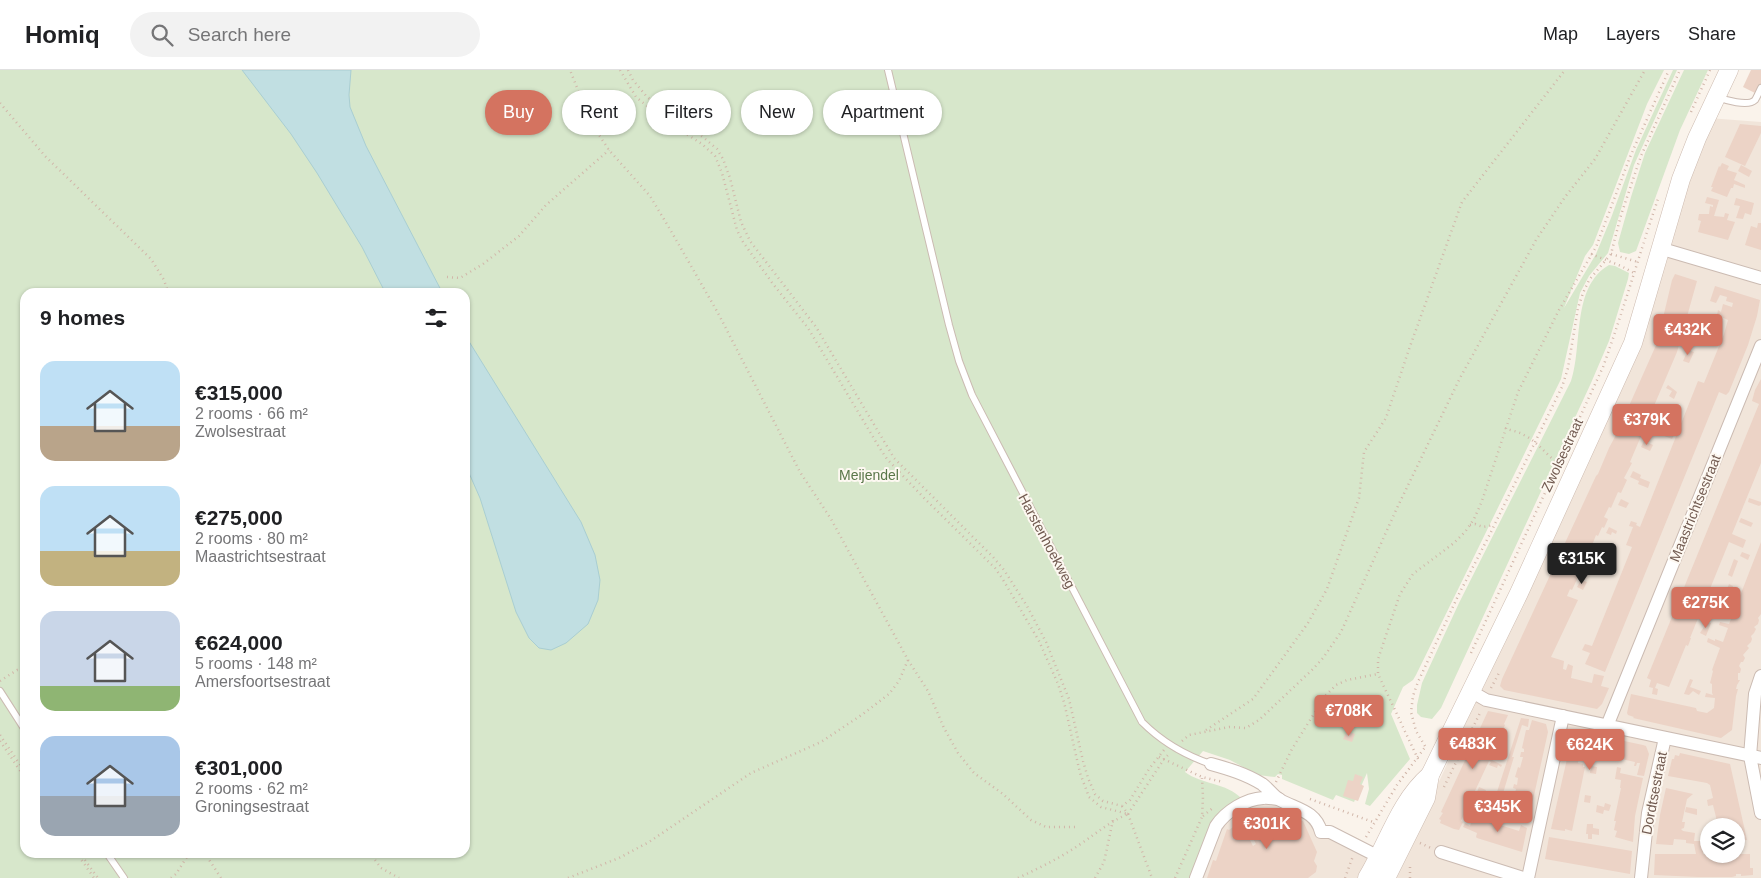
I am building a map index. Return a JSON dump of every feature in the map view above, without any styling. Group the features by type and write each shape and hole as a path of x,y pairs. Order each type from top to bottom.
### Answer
{"main road":[{"name":"Zwolsestraat","path":"1367,878 1392,865 1400,812 1418,785 1430,775 1472,692 1633,342 1659,248 1681,179 1728,70"}],"street":[{"path":"1659,248 1761,278"},
{"name":"Maastrichtsestraat","path":"1607,726 1761,346"},
{"path":"1761,676 1755,694 1756,757 1761,814"},
{"path":"1472,692 1486,700 1756,757"},
{"path":"1528,878 1563,716"},
{"name":"Dordtsestraat","path":"1641,878 1648,813 1665,738"},
{"name":"Harstenhoekweg","path":"1207,768 1240,772 1264,785 1280,800 1296,806 1309,814 1319,824 1321,832 1330,832 1392,865"},
{"path":"1196,878 1220,819 1253,800 1264,798 1280,800"},
{"path":"1441,852 1523,878"}],"lane":[{"name":"Harstenhoekweg","path":"888,70 949,325 959,361 972,395 1136,712 1150,730 1167,744 1207,768"},
{"path":"1716,97 1735,102 1758,101 1761,88"},
{"path":"0,691 20,722"},
{"path":"110,858 124,878"}],"path":[{"path":"570,70 591,123 609,150 650,196 718,313 800,472 831,519 908,660 928,691 944,728 958,753 974,773 1003,794 1031,820 1046,827 1077,827"},
{"path":"620,70 636,96 663,119 702,144 715,156 722,173 737,230 743,242 808,328 887,459 994,568 1030,624 1061,692 1080,773 1089,797 1100,807 1128,814"},
{"path":"628,70 633,80 647,97 717,149 730,178 741,222 750,241 816,327 894,458 1004,570 1027,606 1046,642 1069,699 1083,761 1092,786 1096,794 1103,801 1122,806 1128,814 1152,878"},
{"path":"1204,731 1253,699 1284,659 1308,623 1327,589 1359,498 1364,452 1386,418 1462,202 1565,70"},
{"path":"1018,878 1043,867 1079,845 1113,820 1128,814 1164,760 1189,735 1229,727 1246,728 1259,720 1323,658 1341,632 1397,508 1460,378 1536,240 1565,197 1595,160 1645,70"},
{"path":"1418,759 1378,674 1378,659 1400,594 1413,574 1454,543 1470,525 1482,501 1518,392 1559,310 1602,232 1630,157 1669,70"},
{"path":"1302,796 1373,823 1397,785 1426,746 1413,721 1412,704 1413,696 1425,664 1562,387 1568,368 1578,308 1583,292 1589,280 1611,254 1641,156 1680,70"},
{"path":"1691,112 1710,70"},
{"path":"0,103 45,156 151,259 167,288"},
{"path":"447,277 460,278 519,236 546,205 609,150"},
{"name":"Zwolsestraat","path":"1468,660 1602,367 1617,328 1661,191"},
{"path":"1591,254 1621,266 1634,274"},
{"path":"1611,254 1638,262"},
{"path":"1505,428 1524,434 1558,463"},
{"path":"1470,525 1475,524 1483,527 1494,525"},
{"path":"568,878 619,858 649,842 750,773 821,742 889,694 899,681 908,660"},
{"path":"0,681 20,670"},
{"path":"1275,785 1292,749 1325,696 1336,685 1346,680 1378,674"},
{"path":"0,735 20,765"},
{"path":"0,741 20,771"},
{"path":"1122,806 1130,800 1149,769 1159,757 1202,777 1226,783"},
{"path":"1175,878 1202,817 1204,796 1202,777 1207,768"},
{"path":"1095,878 1104,862 1113,820"},
{"path":"82,858 94,878"},
{"path":"83,858 98,878"},
{"path":"171,878 186,858"},
{"path":"208,858 221,878"},
{"path":"374,858 382,868 399,878"},
{"path":"1392,865 1411,868"},
{"path":"1404,878 1411,868"},
{"path":"1410,878 1411,868"}],"shaded area":[{"path":"1708,118 1761,122 1761,878 1389,878 1437,786 1633,344"},
{"path":"1263,799 1312,817 1321,833 1376,856 1363,878 1194,878 1220,821"}],"green space":[{"name":"Meijendel","path":"0,70 1664,70 1647,104 1593,245 1585,256 1564,308 1596,254 1636,150 1673,70 1677,70 1634,165 1608,253 1589,276 1580,293 1561,379 1416,675 1413,680 1403,687 1391,714 1410,759 1370,806 1365,804 1369,789 1367,773 1354,802 1336,795 1333,800 1282,779 1282,775 1278,774 1275,777 1258,775 1230,760 1203,751 1185,772 1229,789 1242,799 1211,823 1190,878 0,878"},
{"path":"1684,70 1708,70 1680,130 1636,251 1629,254 1620,252 1618,243 1645,153"},
{"path":"1609,265 1629,273 1609,341 1441,708 1432,719 1421,717 1417,713 1417,705 1422,683 1459,603 1571,381 1575,367 1583,302 1589,287 1597,275"}],"water":[{"path":"242,70 351,70 350,107 366,146 440,288 383,288 362,247 291,134"},
{"path":"470,343 581,522 595,555 600,580 598,600 588,624 566,643 551,650 539,648 529,638 516,612 480,498 470,475"}],"building":[{"path":"1751,70 1761,70 1761,96 1743,87"},
{"path":"1740,124 1761,126 1761,133 1745,166 1725,157"},
{"path":"1722,163 1729,166 1727,170 1737,173 1734,180 1745,185 1745,188 1734,184 1727,197 1711,191 1719,166"},
{"path":"1741,165 1752,171 1749,177 1738,171"},
{"path":"1707,197 1719,200 1714,216 1724,217 1725,213 1729,214 1727,220 1735,222 1728,240 1698,232 1701,221 1698,220 1699,214 1709,214 1710,206 1713,207 1713,205 1705,203"},
{"path":"1736,198 1754,203 1751,215 1745,213 1743,219 1736,218 1740,206 1734,205"},
{"path":"1758,223 1761,223 1761,250 1745,245 1751,226 1757,228"},
{"path":"1675,274 1697,281 1677,352 1630,462 1632,463 1624,478 1627,480 1621,493 1618,492 1611,508 1609,507 1604,517 1608,519 1604,528 1602,527 1598,536 1596,535 1583,569 1580,568 1578,572 1580,573 1567,596 1578,600 1551,657 1564,661 1563,669 1566,670 1568,664 1573,666 1571,678 1592,683 1594,674 1604,676 1601,686 1609,688 1602,704 1597,709 1504,690 1500,686 1502,679 1657,343"},
{"path":"1715,286 1760,300 1757,316 1748,345 1729,392 1726,395 1719,392 1605,672 1585,664 1590,653 1582,650 1585,644 1592,646 1632,547 1626,545 1633,527 1629,526 1631,521 1637,523 1636,525 1640,527 1698,381 1704,383 1724,334 1728,320 1717,315 1718,310 1721,312 1723,304 1732,307 1733,303 1726,301 1727,297 1720,295 1716,303 1710,301"},
{"path":"1688,350 1694,352 1689,363 1683,361"},
{"path":"1761,379 1761,463 1732,534 1746,540 1743,548 1729,542 1688,646 1686,645 1669,687 1657,683 1655,688 1658,689 1657,695 1652,694 1653,688 1649,687 1651,680 1647,678 1759,404 1752,401"},
{"path":"1668,385 1677,392 1674,399 1669,396 1672,391 1666,388"},
{"path":"1661,429 1674,435 1672,439 1659,434"},
{"path":"1644,441 1653,445 1650,451 1641,447"},
{"path":"1633,471 1641,475 1640,478 1650,482 1648,488 1638,484 1639,481 1630,477"},
{"path":"1749,498 1761,502 1761,505 1748,502"},
{"path":"1621,499 1629,503 1626,508 1618,505"},
{"path":"1741,518 1753,523 1751,527 1739,522"},
{"path":"1609,527 1617,531 1616,534 1612,532 1611,535 1606,533"},
{"path":"1761,542 1761,614 1758,618 1758,624 1754,627 1756,629 1751,636 1751,642 1747,646 1749,648 1743,655 1745,658 1739,666 1741,669 1740,673 1738,673 1738,680 1740,680 1736,689 1738,689 1732,730 1721,738 1633,718 1628,715 1631,694 1696,708 1697,711 1707,713 1714,708 1715,698 1705,697 1706,693 1713,695 1712,684 1710,683 1712,670 1720,648 1707,642 1708,638 1723,642 1728,628 1719,625 1720,622 1729,624"},
{"path":"1742,552 1750,555 1748,560 1740,556"},
{"path":"1598,553 1606,557 1602,567 1593,563"},
{"path":"1734,559 1738,561 1732,577 1728,575"},
{"path":"1581,580 1587,582 1583,590 1577,587"},
{"path":"1729,584 1733,586 1729,596 1725,594"},
{"path":"1714,605 1725,608 1722,615 1718,613 1719,610 1713,607"},
{"path":"1707,622 1711,623 1706,636 1700,633"},
{"path":"1690,679 1693,680 1690,687 1701,691 1699,695 1693,691 1689,695 1684,694"},
{"path":"1488,711 1508,715 1490,759 1502,765 1501,767 1498,765 1497,768 1489,765 1491,762 1489,761 1461,821 1463,822 1459,830 1454,829 1440,823 1441,820 1439,819 1443,813 1441,812"},
{"path":"1521,718 1529,719 1528,727 1522,725 1501,800 1495,798"},
{"path":"1532,720 1546,724 1548,732 1529,818 1516,815 1515,820 1507,817 1509,807 1512,808 1512,805 1509,804 1511,799 1513,800 1516,789 1513,788 1514,784 1517,785 1518,778 1515,777 1523,757 1520,757 1521,752 1524,752 1522,748 1526,730 1529,730"},
{"path":"1347,731 1355,734 1352,742 1343,739"},
{"path":"1577,731 1646,746 1649,754 1644,776 1637,775 1640,763 1634,766 1635,762 1581,750 1578,763 1583,764 1583,767 1585,767 1572,831 1551,829 1572,737"},
{"path":"1680,753 1730,764 1742,818 1716,818 1713,805 1708,806 1707,800 1713,798 1710,785 1707,783 1668,776 1672,759 1674,759 1675,755 1679,756"},
{"path":"1591,766 1597,767 1596,774 1590,773"},
{"path":"1617,767 1621,768 1620,773 1643,778 1635,816 1633,842 1615,837 1617,831 1614,830 1616,821 1614,821 1621,788 1621,780 1615,779"},
{"path":"1355,774 1363,777 1360,784 1364,786 1358,801 1343,796 1348,780 1353,781"},
{"path":"1479,787 1486,790 1485,793 1488,794 1486,797 1477,792"},
{"path":"1666,788 1693,794 1687,799 1682,822 1685,822 1684,828 1681,829 1695,833 1694,841 1700,841 1700,863 1745,863 1745,854 1750,854 1750,868 1753,868 1753,875 1741,876 1741,874 1736,874 1736,876 1732,877 1698,877 1654,875 1655,854 1696,854 1694,844 1686,843 1686,840 1674,839 1673,845 1656,844"},
{"path":"1585,795 1591,796 1590,803 1584,802"},
{"path":"1605,803 1611,805 1609,811 1604,810 1603,814 1596,812 1597,805 1604,807"},
{"path":"1479,806 1485,808 1481,819 1519,831 1521,825 1527,828 1522,852 1477,838 1477,833 1463,827 1465,823 1470,826 1472,820 1477,822 1480,814 1477,813"},
{"path":"1686,807 1697,809 1697,815 1685,812"},
{"path":"1271,810 1303,821 1317,852 1314,861 1317,866 1316,872 1308,878 1207,878 1213,860 1216,861 1227,829 1229,830 1240,822 1243,836 1247,834 1253,846 1256,844 1250,832 1254,831 1250,820"},
{"path":"1587,824 1593,824 1593,828 1599,829 1599,835 1592,834 1592,839 1588,839 1588,834 1586,834"},
{"path":"1549,837 1632,851 1630,874 1545,859"}]}
